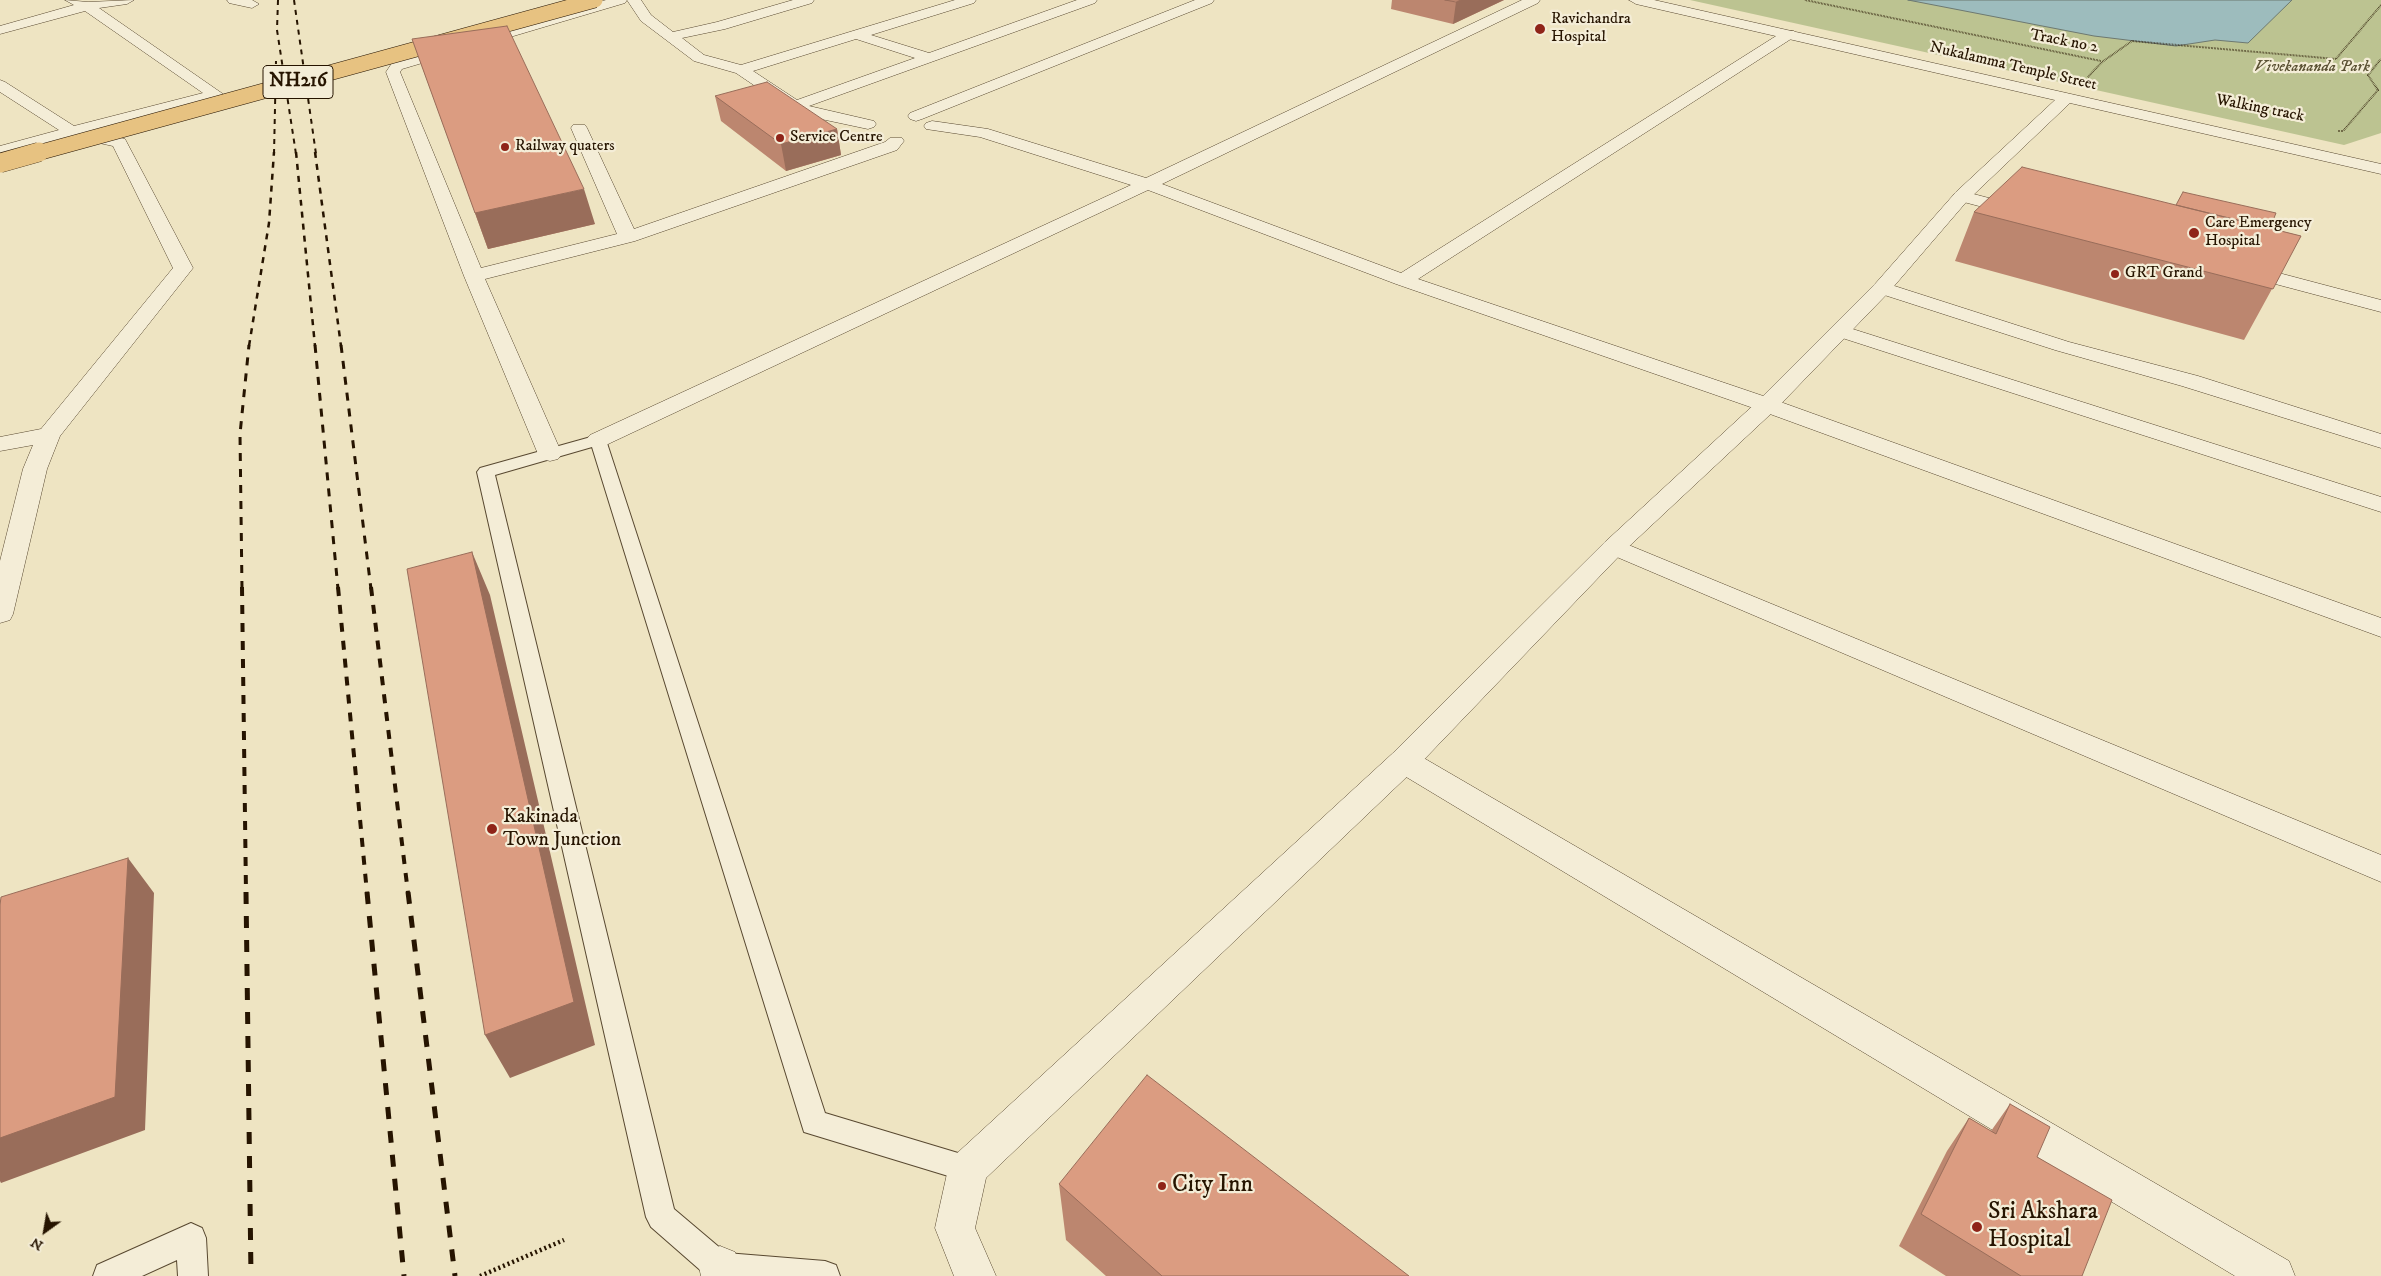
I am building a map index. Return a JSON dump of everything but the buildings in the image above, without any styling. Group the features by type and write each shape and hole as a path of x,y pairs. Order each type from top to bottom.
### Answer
{"highway":[{"name":"NH216","path":"0,162 595,0"}],"street":[{"path":"0,151 215,94 87,6 72,0"},
{"path":"0,30 87,6 128,0"},
{"path":"234,0 252,4"},
{"path":"550,454 474,276 393,72 397,66 620,0"},
{"path":"634,0 646,18 699,58 741,70 795,106 813,113 868,124 900,116 1207,0"},
{"path":"669,37 720,26 807,0"},
{"path":"741,70 969,0"},
{"path":"795,106 1090,0"},
{"path":"598,440 1147,184 1533,0"},
{"name":"Nukalamma Temple Street","path":"1636,0 1789,34 2075,90 2381,169"},
{"path":"1403,280 1789,34"},
{"path":"858,35 929,58"},
{"path":"0,85 72,132 119,142 183,268 49,434 35,469 0,614"},
{"path":"975,1276 955,1228 968,1169 1404,761 1614,547 1767,405 1882,288 1962,196 2075,90"},
{"path":"900,116 924,118 932,126 982,132 1147,184 1403,280 1767,405 2381,628"},
{"path":"868,124 865,132 868,136 909,139"},
{"path":"474,276 628,237 926,134 932,126"},
{"path":"579,128 628,237"},
{"path":"1962,196 2038,216"},
{"path":"2219,264 2381,306"},
{"path":"1882,288 2062,346 2190,382 2381,441"},
{"path":"1840,331 2381,506"},
{"path":"0,444 49,434"},
{"path":"1614,547 2381,870"},
{"path":"1404,761 2274,1276"}],"lane":[{"path":"825,1276 721,1272 661,1217 486,472 598,440 814,1123 968,1169"},
{"path":"108,1276 191,1238 193,1276"}],"path":[{"name":"Track no 2","path":"1806,0 2102,62 2132,42 2336,59 2381,5"},
{"path":"2334,131 2344,131 2378,90 2368,75 2381,59"},
{"path":"2075,90 2102,62"},
{"path":"480,1276 564,1240"}],"green space":[{"name":"Vivekananda Park","path":"1690,0 2381,0 2381,133 2344,145"}],"water":[{"path":"1908,0 2292,0 2248,43 2215,40 2176,46 2094,36"}],"railway":[{"path":"278,0 277,30 296,154"},
{"path":"294,0 316,154"},
{"path":"274,154 276,61"},
{"path":"249,346 269,223 274,152"},
{"path":"296,152 315,346"},
{"path":"315,152 341,346"},
{"path":"242,589 240,434 249,345"},
{"path":"315,345 338,589"},
{"path":"341,345 371,589"},
{"path":"242,587 246,893"},
{"path":"338,587 367,893"},
{"path":"371,587 408,893"},
{"path":"246,892 251,1276"},
{"path":"367,892 404,1276"},
{"path":"408,892 455,1276"}],"place":[{"name":"Ravichandra Hospital","path":"1540,29"},
{"name":"Service Centre","path":"780,138"},
{"name":"Railway quaters","path":"505,147"},
{"name":"Care Emergency Hospital","path":"2194,233"},
{"name":"GRT Grand","path":"2115,274"},
{"name":"Kakinada Town Junction","path":"492,829"},
{"name":"City Inn","path":"1162,1186"},
{"name":"Sri Akshara Hospital","path":"1977,1227"}]}
